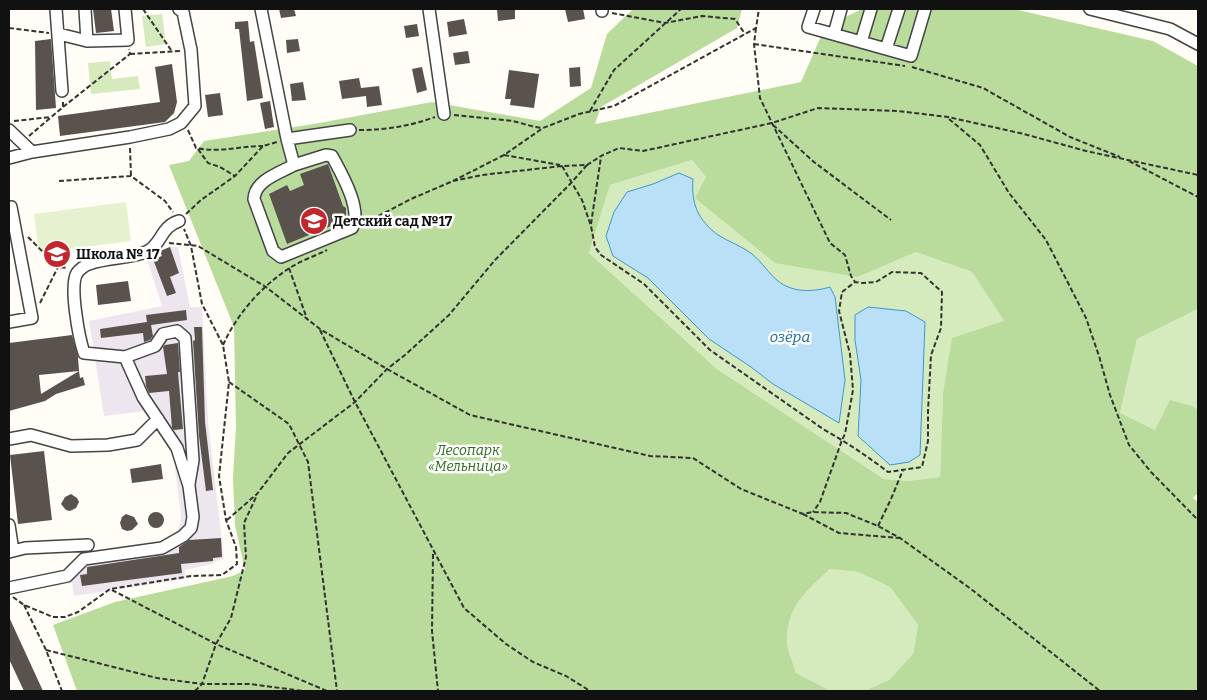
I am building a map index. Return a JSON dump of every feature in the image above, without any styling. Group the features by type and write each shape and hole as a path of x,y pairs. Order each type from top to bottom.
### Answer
{"street":[{"path":"56,9 62,91"},
{"path":"85,9 88,41"},
{"path":"59,34 88,41 128,40 125,9"},
{"path":"9,158 32,152 130,137 169,129 181,123 196,106 191,50 183,12 179,9"},
{"path":"261,9 294,165"},
{"path":"429,9 444,114"},
{"path":"814,9 808,27 911,56 925,9"},
{"path":"834,34 842,9"},
{"path":"861,42 871,9"},
{"path":"886,49 899,9"},
{"path":"1090,9 1170,29 1198,44"},
{"path":"9,130 32,152"},
{"path":"287,139 350,130"},
{"path":"326,155 332,156 346,182 356,216 352,228 281,257 273,251 254,195 260,184 294,165 326,155"},
{"path":"9,207 11,207 32,318 9,322"},
{"path":"179,221 171,223 164,230 155,246 146,252 89,264 77,272 73,284 79,338 84,353 125,357 155,346 163,334 177,331 185,338 193,460 189,486"},
{"path":"9,588 67,576 84,559 162,548 183,536 191,528 193,517 189,486 177,448 144,397 125,357"},
{"path":"9,439 31,435 71,446 108,445 137,440 158,420"},
{"path":"9,524 11,551 25,548 88,545"}],"path":[{"path":"143,9 171,51"},
{"path":"590,111 614,70 681,9"},
{"path":"759,9 754,44 760,98 830,243 845,255 851,276 855,282"},
{"path":"602,10 665,23 702,16 735,19 745,34"},
{"path":"9,28 59,34"},
{"path":"359,228 366,222 412,199 453,182 504,155 543,128 579,114 614,106 756,28"},
{"path":"128,40 130,54"},
{"path":"754,44 914,67 983,88 1070,137 1126,160 1198,197"},
{"path":"22,143 63,107 130,54 191,50"},
{"path":"62,91 63,107"},
{"path":"226,520 257,494 288,453 355,402 387,369 450,315 495,260 587,165 619,148 643,151 772,123 818,108 898,111 948,117 1126,160 1198,175"},
{"path":"350,130 378,130 411,125 444,114 513,121 543,128"},
{"path":"9,122 51,117"},
{"path":"948,117 980,145 1009,193 1046,240 1086,318 1110,395 1129,445 1151,472 1198,520"},
{"path":"181,123 186,127 196,148 198,148 208,163 220,167 235,176"},
{"path":"772,123 814,162 891,220"},
{"path":"130,137 131,176"},
{"path":"198,148 235,150 249,146 263,146 287,139"},
{"path":"59,181 131,176 165,201 179,221 201,200 235,176 263,146"},
{"path":"504,155 562,166"},
{"path":"591,226 601,156"},
{"path":"453,182 482,174 587,165"},
{"path":"562,166 582,200 591,226 595,247 601,255 644,284 710,350 823,429 842,440 861,452 888,472 922,467 928,441 931,355 941,328 942,292 921,273 892,272 876,282 855,282 842,292 839,311 850,354 853,390 845,434 842,440 820,502 814,512"},
{"path":"25,235 58,267"},
{"path":"155,246 167,242 198,246 266,287 320,330 470,415 650,456 693,458 741,489 803,514 838,533 900,538"},
{"path":"223,345 232,326 249,303 266,287 289,268 330,249"},
{"path":"58,267 63,266 77,272"},
{"path":"32,318 58,267"},
{"path":"289,268 308,319"},
{"path":"320,330 355,402 464,608 506,644 533,662 566,676 590,691"},
{"path":"229,382 289,424 308,462 337,691"},
{"path":"878,526 903,470"},
{"path":"195,691 202,684 216,644 231,618 246,557 244,523 257,494"},
{"path":"803,514 814,512 846,513 878,526 900,538 971,589 1100,691"},
{"path":"433,552 432,631 438,691"},
{"path":"110,589 216,644 326,691"},
{"path":"24,605 46,650 62,691"},
{"path":"46,650 157,678 202,684 250,684 303,691"}],"shaded area":[{"path":"170,247 178,247 190,307 202,307 208,422 224,559 212,564 185,570 185,579 74,596 70,567 79,555 161,542 173,536 180,524 181,514 173,454 145,411 104,416 89,321 162,306 146,256"}],"green space":[{"name":"Лесопарк «Мельница»","path":"633,9 742,9 737,28 601,107 595,124 801,82 825,27 862,9 1014,9 1153,41 1198,66 1198,309 1137,339 1120,413 1155,430 1170,400 1192,406 1198,410 1198,493 1193,498 1198,502 1198,691 864,691 889,680 913,654 918,625 890,587 858,572 830,569 799,601 790,619 787,643 796,673 829,690 838,691 77,691 53,625 115,602 233,576 245,570 235,525 233,478 236,427 234,327 169,165 189,161 204,141 314,124 432,102 540,121 591,88 607,34","holes":["692,160 706,177 695,198 775,263 858,277 916,252 972,272 1004,321 952,338 943,394 940,477 908,481 884,479 717,369 589,253 610,185"]},
{"path":"162,14 166,44 146,47 142,16"},
{"path":"110,61 112,79 138,76 140,89 91,94 88,63"},
{"path":"692,160 706,177 858,277 916,252 972,272 1004,321 943,394 940,477 908,481 884,479 717,369 589,253 610,185"},
{"path":"126,202 131,241 39,253 34,214"},
{"path":"1198,309 1198,410 1191,406 1155,430 1120,413 1137,339"},
{"path":"830,569 858,572 890,587 918,625 913,654 889,680 864,691 829,690 796,673 787,643 790,619 799,601"}],"water":[{"name":"озёра","path":"679,173 693,179 695,204 705,223 718,235 752,254 778,281 790,288 803,290 817,290 830,287 835,297 845,380 839,423 773,384 709,339 648,278 613,256 606,236 614,212 627,192"},
{"path":"868,307 906,311 925,322 920,455 909,462 890,465 858,436 861,380 855,340 855,315"}],"building":[{"path":"93,9 111,9 114,31 96,33"},
{"path":"279,9 294,9 296,16 281,18"},
{"path":"497,9 515,9 515,19 498,21"},
{"path":"565,9 583,9 585,19 568,22"},
{"path":"464,19 467,34 449,37 447,22"},
{"path":"248,21 250,42 254,41 263,98 247,101 239,29 235,29 235,22"},
{"path":"417,24 419,36 406,38 404,26"},
{"path":"51,39 56,108 36,110 35,41"},
{"path":"298,39 300,51 287,53 286,40"},
{"path":"468,51 470,63 455,65 453,53"},
{"path":"172,64 177,102 174,113 165,122 60,136 58,116 160,102 155,67"},
{"path":"422,67 427,90 417,93 412,69"},
{"path":"580,67 581,86 570,87 569,68"},
{"path":"509,70 539,74 534,108 510,105 511,99 505,99"},
{"path":"359,78 361,88 379,86 382,105 367,107 366,96 342,99 339,81"},
{"path":"303,82 306,100 292,101 290,84"},
{"path":"220,93 223,115 208,117 205,95"},
{"path":"270,101 274,127 265,129 260,103"},
{"path":"328,164 343,206 346,208 346,222 339,225 336,224 287,244 269,194 287,185 290,191 304,185 300,174"},
{"path":"170,247 179,273 170,277 176,293 167,296 153,259 162,256 160,251"},
{"path":"128,281 131,301 98,305 96,285"},
{"path":"186,310 187,320 151,325 153,336 150,340 144,342 143,333 101,338 100,329 147,322 146,315"},
{"path":"194,327 202,327 205,422 213,490 206,491 199,436 193,341 195,340"},
{"path":"72,335 78,357 80,378 83,377 85,385 56,394 45,401 9,411 9,343","holes":["79,371 41,394 39,375"]},
{"path":"178,343 180,372 178,372 183,429 174,430 172,428 169,391 149,393 145,376 167,374 163,347"},
{"path":"44,451 52,520 18,524 10,455"},
{"path":"161,464 163,479 132,483 130,469"},
{"path":"71,494 79,502 76,508 70,511 66,510 61,504 65,497"},
{"path":"153,512 159,512 164,517 162,526 153,528 148,523 148,517"},
{"path":"126,514 134,517 138,524 132,530 122,529 120,523 122,517"},
{"path":"221,538 222,557 213,558 213,561 181,564 182,573 82,586 80,575 87,574 87,567 179,553 179,547 189,540"},
{"path":"9,617 43,691 24,691 9,659"}],"place":[{"name":"Детский сад №17","path":"314,221"},
{"name":"Школа № 17","path":"57,254"}]}
